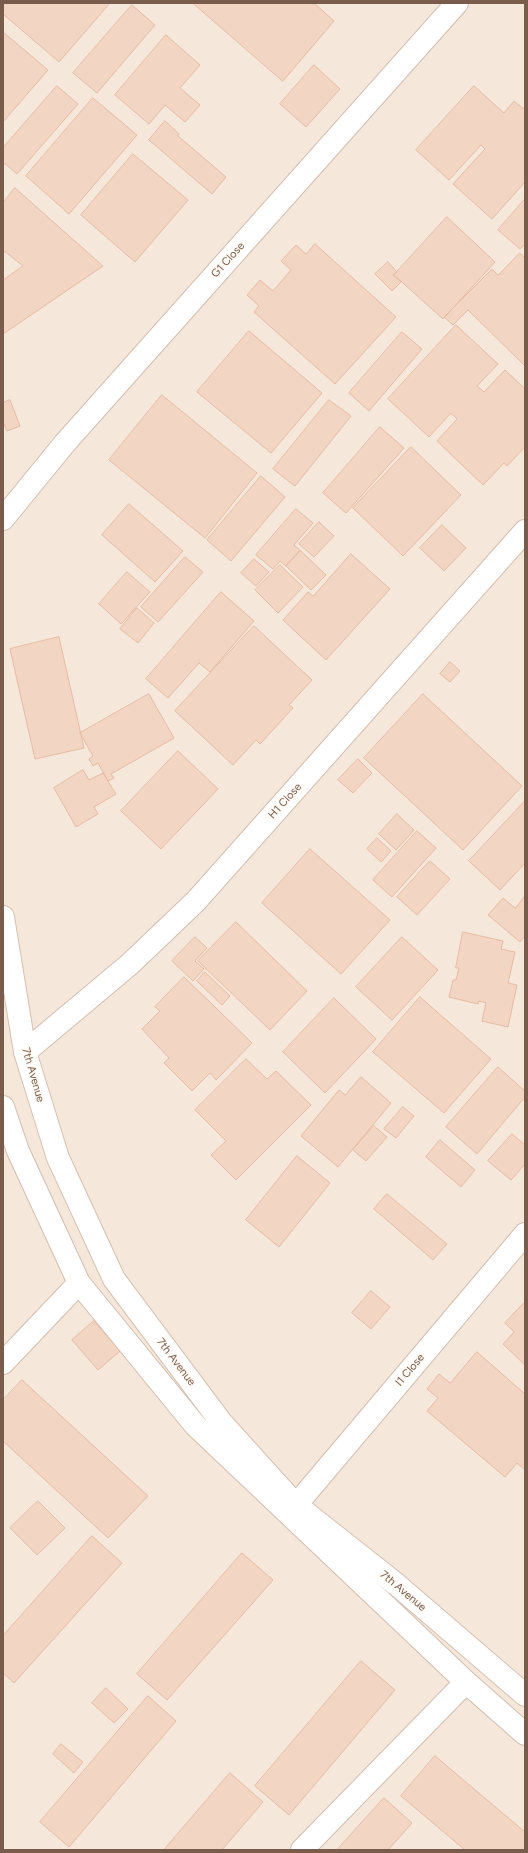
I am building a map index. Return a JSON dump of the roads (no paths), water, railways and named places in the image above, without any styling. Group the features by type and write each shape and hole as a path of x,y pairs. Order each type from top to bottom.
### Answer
{"street":[{"name":"G1 Close","path":"3,519 65,443 457,3"},
{"name":"H1 Close","path":"25,1052 130,964 196,901 525,531"},
{"name":"7th Avenue","path":"3,917 25,1052 58,1158 114,1279 221,1422 296,1505 396,1584 525,1695"},
{"path":"3,1107 18,1151 79,1283 195,1426 466,1682 525,1734"},
{"name":"I1 Close","path":"296,1505 525,1234"},
{"path":"3,1363 79,1283"},
{"path":"302,1850 466,1682"}]}
